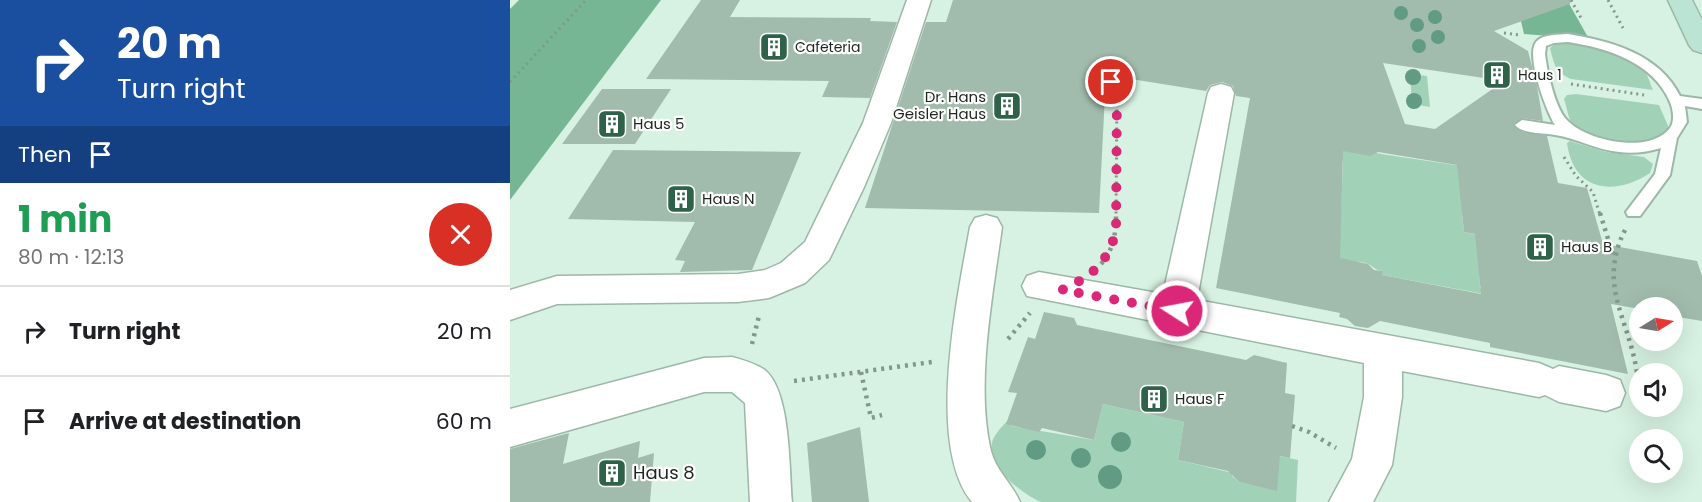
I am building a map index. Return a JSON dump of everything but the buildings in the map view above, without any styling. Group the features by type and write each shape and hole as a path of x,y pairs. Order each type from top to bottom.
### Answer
{"street":[{"path":"510,305 556,290 738,288 769,284 793,273 817,251 849,187 877,123 919,0"},
{"path":"1680,0 1702,45"},
{"path":"1177,311 1221,93"},
{"path":"986,227 968,358 966,420 971,452 980,481 999,502"},
{"path":"1051,288 1606,393"},
{"path":"1357,489 1371,465 1383,397 1383,350"},
{"path":"510,428 704,375 725,373 742,377 757,386 764,400 771,502"}],"lane":[{"path":"1522,125 1575,134 1591,141 1631,147 1648,146 1670,136 1679,126 1681,115 1668,85 1658,74 1629,55 1594,42 1568,38 1551,39 1541,44 1538,53 1556,116 1575,134"},
{"path":"1676,100 1702,104"},
{"path":"1634,212 1662,174 1670,136"}],"path":[{"path":"510,82 586,0"},
{"path":"1504,33 1514,35"},
{"path":"1051,288 1095,271 1110,254 1116,232 1117,88 1111,82 1105,81"},
{"path":"1572,84 1637,94"},
{"path":"1564,158 1576,176 1593,192 1613,256 1616,290 1636,367 1637,378 1630,385 1606,393"},
{"path":"1613,256 1634,212"},
{"path":"754,336 757,324"},
{"path":"757,386 930,363"},
{"path":"861,372 871,418 882,415"},
{"path":"1292,426 1309,432 1351,460 1357,489"}],"green space":[{"path":"519,0 661,0 510,200 510,9"},
{"path":"1516,0 1567,0 1589,39 1524,34"},
{"path":"1563,43 1593,47 1628,58 1645,71 1653,90 1571,79 1556,67 1550,48"},
{"path":"1410,74 1427,76 1430,107 1412,104"},
{"path":"1576,94 1659,105 1669,128 1668,132 1650,140 1632,143 1604,140 1583,133 1572,123 1564,99 1567,95"},
{"path":"1570,141 1606,152 1644,157 1653,164 1650,173 1623,185 1610,187 1597,185 1586,180 1577,171 1567,143"},
{"path":"1333,143 1381,154 1469,167 1475,217 1462,215 1464,232 1478,235 1480,288 1484,290 1484,294 1382,275 1382,271 1362,262 1342,264 1326,233 1340,235 1343,162"},
{"path":"1103,404 1184,422 1178,460 1233,473 1232,476 1239,482 1271,489 1280,456 1298,460 1296,502 1041,502 1016,486 1000,470 992,452 992,443 998,431 1008,420 1012,426 1094,440"}],"place":[{"name":"Cafeteria","path":"774,47"},
{"name":"Haus 1","path":"1497,75"},
{"name":"Dr. Hans Geisler Haus","path":"1007,106"},
{"name":"Haus 5","path":"612,124"},
{"name":"Haus N","path":"681,199"},
{"name":"Haus B","path":"1540,247"},
{"name":"Haus F","path":"1154,399"},
{"name":"Haus 8","path":"612,473"}],"route":[{"path":"1111,82 1117,88 1116,232 1110,254 1095,271 1062,290 1177,311"}]}
